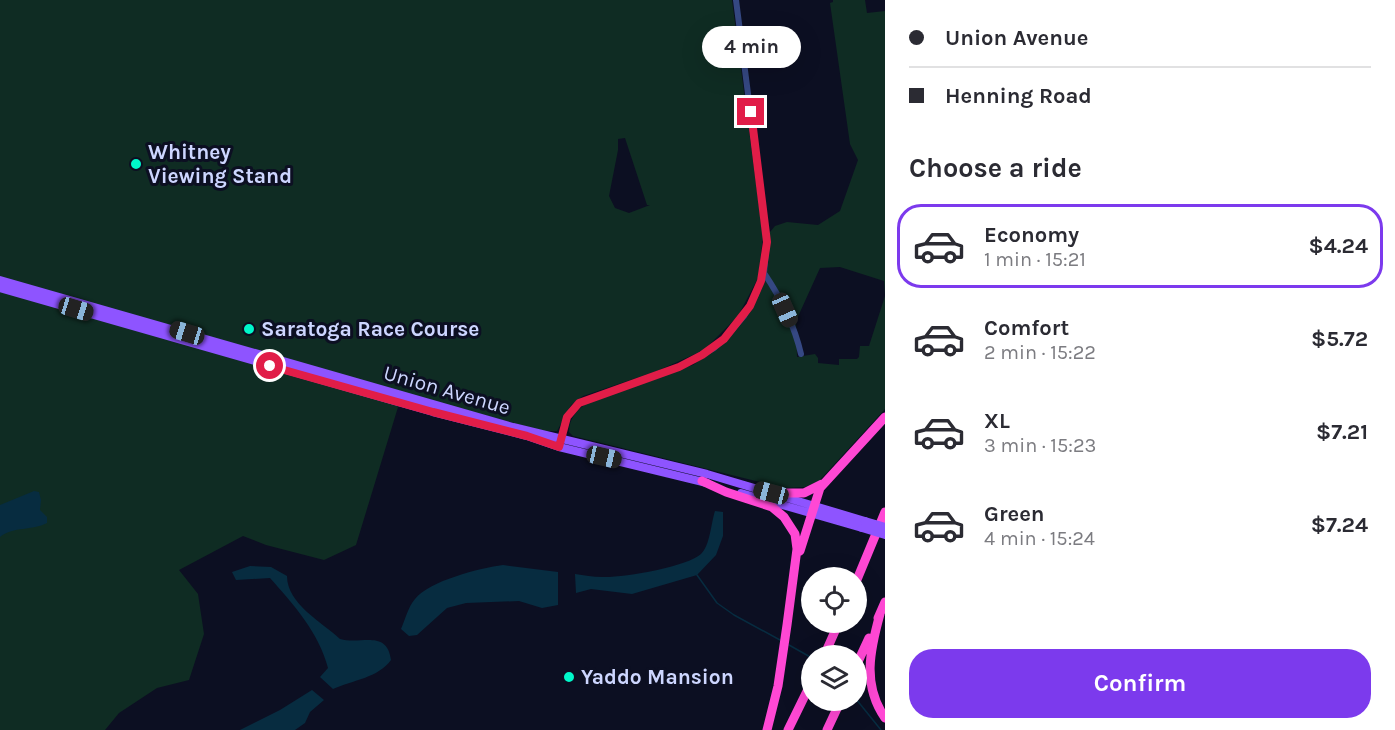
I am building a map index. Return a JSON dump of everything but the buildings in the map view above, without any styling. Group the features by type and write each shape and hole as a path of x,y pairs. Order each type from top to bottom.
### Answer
{"highway":[{"path":"794,572 818,492 885,417"},
{"path":"702,481 726,492 772,507 792,527 796,539 794,572 778,686 767,730"},
{"path":"771,493 804,493 816,489 826,481"},
{"path":"862,567 885,512"},
{"path":"866,645 885,602"},
{"path":"880,614 872,647 869,674 874,696 885,718"},
{"path":"788,730 801,703"},
{"path":"827,730 836,711"}],"main road":[{"name":"Union Avenue","path":"0,280 560,443 813,509"},
{"name":"Union Avenue","path":"0,288 433,412 527,436 694,471 771,493 885,535"},
{"name":"Union Avenue","path":"863,525 885,528"}],"street":[{"path":"560,443 567,417 579,403 679,367 714,348 747,311 756,294 764,273 766,229 736,0"},
{"path":"764,273 779,295 796,334 801,354"}],"green space":[{"name":"Saratoga Race Course","path":"0,0 732,0 763,237 758,278 738,316 704,350 657,371 583,396 571,405 557,431 545,431 402,394 356,545 324,560 266,545 243,536 179,570 198,594 204,634 189,680 157,688 119,713 105,730 0,730","holes":["625,138 647,205 650,205 629,213 615,208 609,196 618,139"]},
{"path":"833,0 865,0 867,13 885,11 885,295 884,281 840,267 820,268 796,321 797,357 815,354 818,363 839,365 839,359 857,359 860,346 869,346 885,296 885,409 819,481 805,487 784,488 573,436 569,432 572,418 589,401 693,365 724,343 746,318 764,284 770,232 775,226 787,222 818,225 840,211 858,160 850,144 830,3"}],"water":[{"path":"34,491 39,492 40,510 47,517 47,523 11,531 0,537 0,505"},
{"path":"715,511 723,512 723,536 716,555 697,575 632,594 591,589 576,593 575,574 599,577 624,576 654,571 694,559 706,546"},
{"path":"503,565 558,572 558,605 542,608 519,601 466,603 447,608 417,635 409,636 401,629 410,606 422,592 456,576"},
{"path":"250,566 271,567 287,576 289,586 299,604 340,639 379,641 389,650 391,660 372,675 333,689 320,677 328,668 319,643 297,609 270,578 236,580 232,572"},
{"path":"312,690 324,700 310,712 305,723 295,730 240,730 280,710"}],"waterway":[{"path":"697,575 717,603 780,640"},
{"path":"789,645 801,652"},
{"path":"866,711 881,730"}],"place":[{"name":"Whitney Viewing Stand","path":"136,164"},
{"name":"Saratoga Race Course","path":"249,329"},
{"name":"Yaddo Mansion","path":"569,677"}],"route":[{"path":"270,366 527,436 559,447 567,417 579,403 590,397 679,367 702,355 724,339 750,306 761,281 767,242 751,112"}]}
